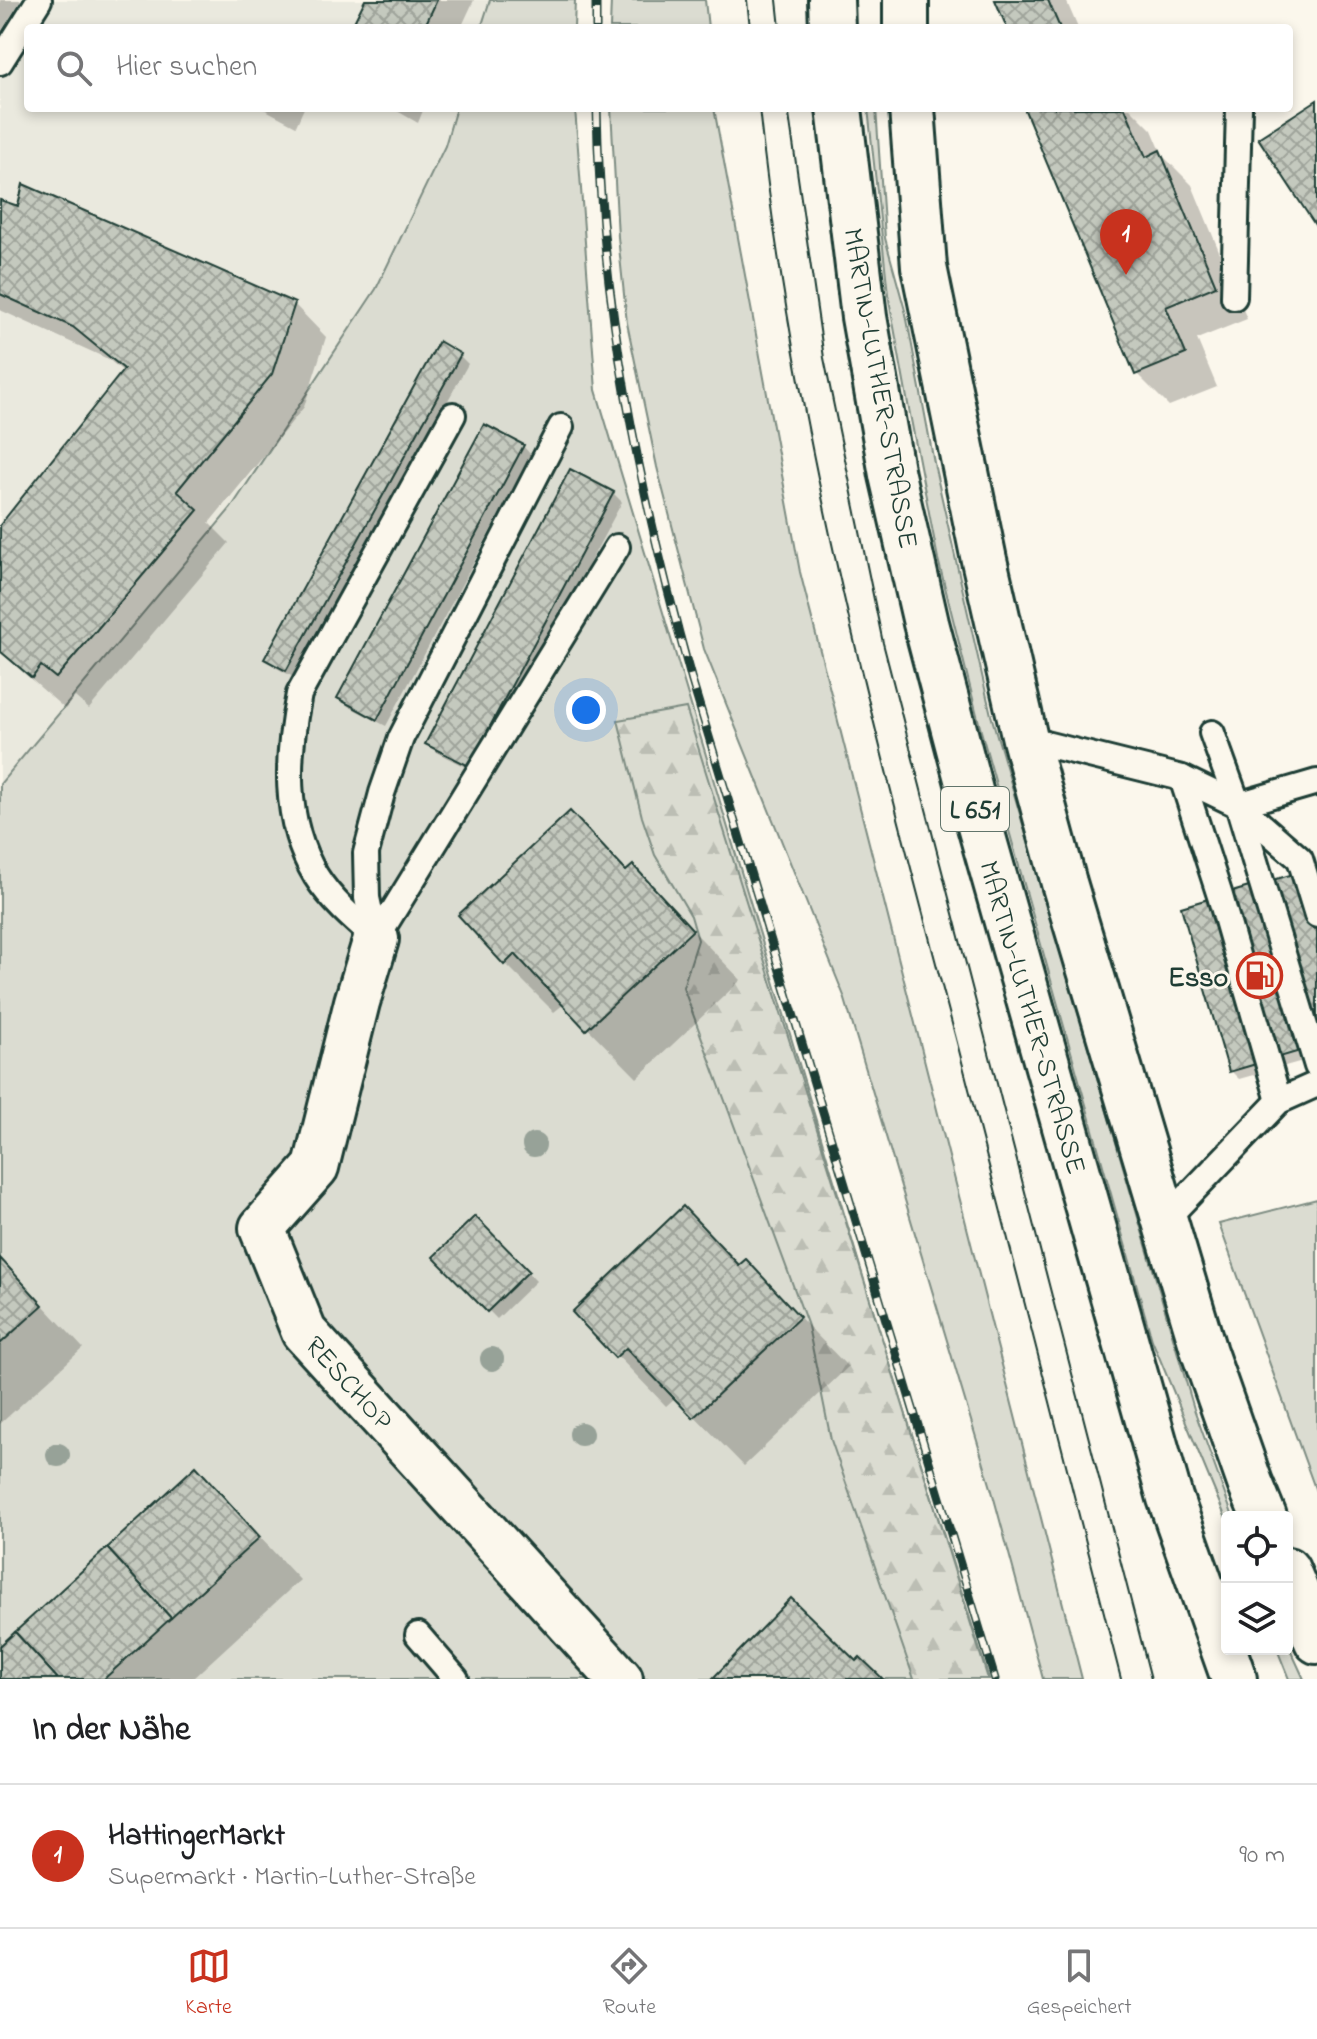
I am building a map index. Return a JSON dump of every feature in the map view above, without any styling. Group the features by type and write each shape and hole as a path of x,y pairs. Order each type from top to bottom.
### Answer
{"main road":[{"path":"831,0 832,24"},
{"path":"906,0 906,24"},
{"name":"MARTIN-LUTHER-STRASSE","path":"839,112 864,317 892,475 926,623 972,798 1170,1498 1234,1679"},
{"name":"L 651","path":"912,112 924,267 984,560 1025,739 1064,883 1204,1352 1262,1511"},
{"name":"RESCHOP","path":"376,939 316,1167 262,1228 304,1332 620,1679"},
{"path":"1292,1583 1317,1641"}],"lane":[{"path":"0,62 39,0"},
{"path":"1234,297 1239,112"},
{"path":"376,939 344,911 316,875 300,838 289,796 290,741 299,694 453,415"},
{"path":"376,939 367,898 366,853 401,738 561,427"},
{"path":"376,939 617,547"},
{"path":"1212,733 1238,805 1317,1066"},
{"path":"1025,739 1182,778 1238,805 1300,859 1317,915"},
{"path":"1182,778 1220,896 1279,1101"},
{"path":"1238,805 1317,782"},
{"path":"1166,1219 1279,1101 1317,1084"},
{"path":"418,1635 456,1679"}],"shaded area":[{"path":"0,0 490,0 482,24 24,24 24,112 455,112 445,146 375,289 231,508 0,784"}],"green space":[{"path":"490,0 575,0 574,24 482,24"},
{"path":"611,0 705,0 708,24 610,24"},
{"path":"455,112 575,112 596,390 877,1323 989,1679 0,1679 0,784 231,508 376,289 445,146"},
{"path":"611,112 715,112 800,572 1082,1679 1043,1679 992,1491 844,996 704,649 657,467 627,323 618,237"},
{"path":"868,112 876,112 885,238 906,314 935,468 991,715 1194,1409 1231,1511 1223,1511 1152,1340 981,731 938,559 888,294"},
{"path":"686,708 988,1679 914,1679 831,1440 808,1326 683,987 698,940 691,916 655,855 642,817 618,720"},
{"path":"1317,1199 1317,1494 1219,1224"},
{"path":"1279,1655 1293,1655 1304,1679 1289,1679"}],"building":[{"path":"365,0 437,0 426,24 353,24"},
{"path":"995,0 1048,0 1058,24 1005,24"},
{"path":"1317,100 1317,228 1258,138"},
{"path":"1026,112 1127,112 1146,157 1160,150 1216,286 1166,307 1186,354 1135,375"},
{"path":"23,184 295,303 272,374 177,491 198,510 56,678 41,666 32,678 0,651 0,525 124,369 73,327 0,294 0,200 18,206"},
{"path":"439,341 461,354 286,671 264,659"},
{"path":"484,424 524,445 377,720 337,698"},
{"path":"570,469 614,492 469,766 425,744"},
{"path":"570,811 626,871 633,865 693,930 586,1030 515,954 504,965 458,915"},
{"name":"Esso","path":"1317,867 1317,1046 1229,1072 1181,907"},
{"path":"683,1206 739,1265 746,1259 800,1317 693,1418 626,1348 615,1358 572,1312"},
{"path":"475,1216 529,1271 487,1312 433,1257"},
{"path":"0,1258 43,1305 0,1344"},
{"path":"196,1466 260,1537 171,1618 107,1548"},
{"path":"107,1548 171,1618 104,1679 58,1679 15,1632"},
{"path":"791,1598 856,1661 860,1657 883,1679 712,1679"},
{"path":"15,1632 58,1679 0,1679 0,1646"}],"tram line":[{"path":"747,0 750,24"},
{"path":"777,0 780,24"},
{"path":"760,112 792,343 839,575 895,806 1121,1679"},
{"path":"789,112 824,358 883,643 1151,1679"}],"railway":[{"path":"596,0 596,24"},
{"path":"597,112 606,254 615,326 640,469 673,611 995,1679"}],"place":[{"name":"HattingerMarkt","path":"1126,275"},
{"name":"Esso","path":"1259,976"}]}
